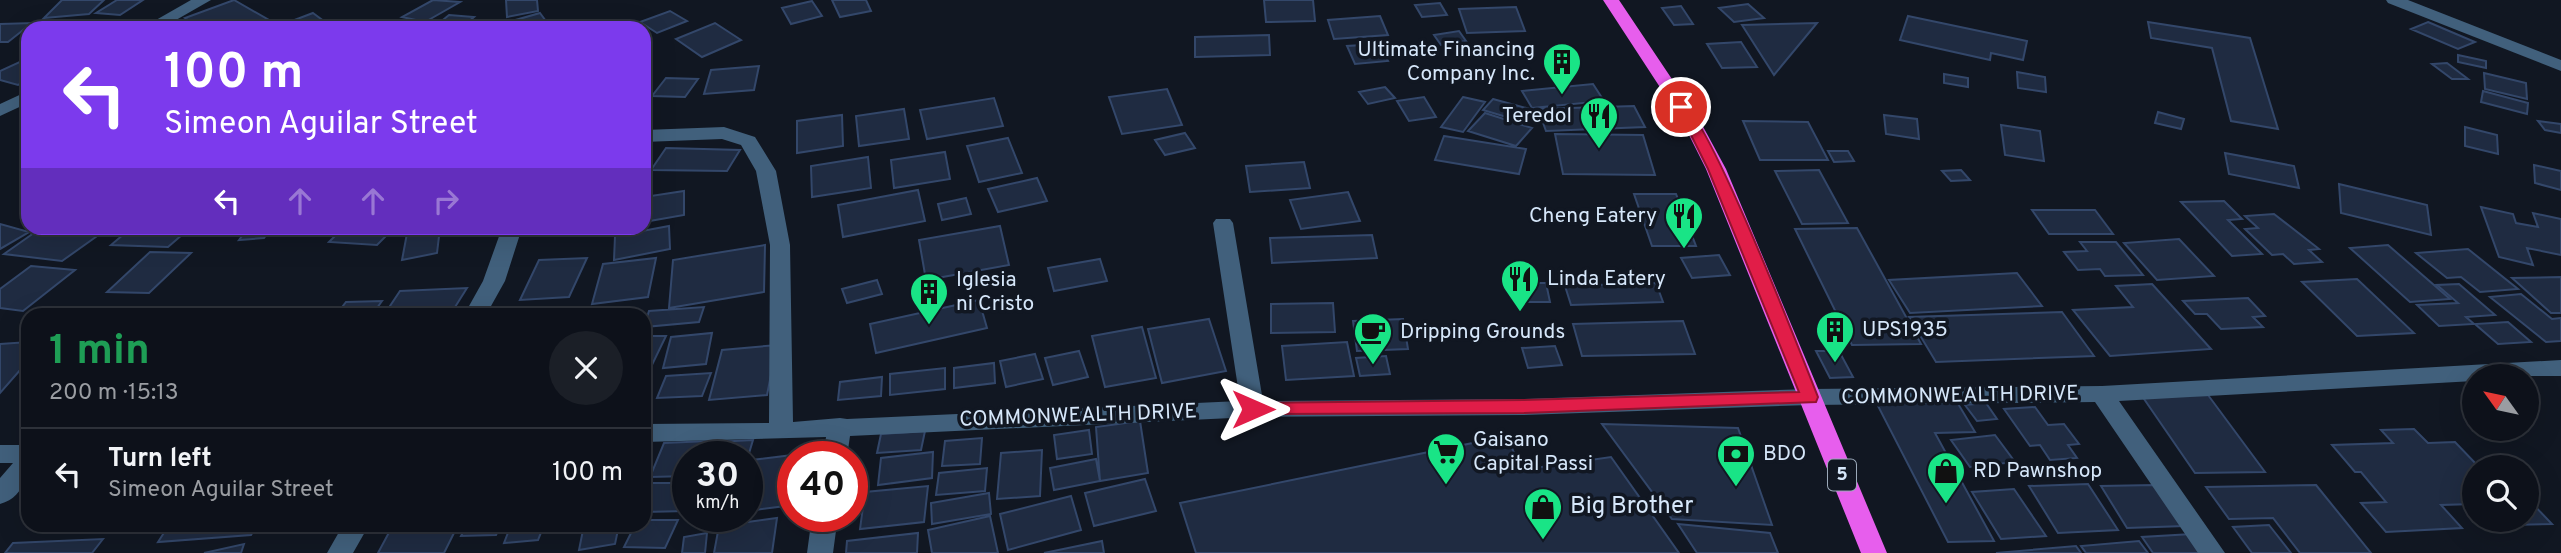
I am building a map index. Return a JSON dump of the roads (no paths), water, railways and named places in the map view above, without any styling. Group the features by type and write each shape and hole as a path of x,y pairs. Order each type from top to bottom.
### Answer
{"highway":[{"name":"5","path":"1611,0 1691,121 1716,169 1874,553"}],"street":[{"path":"162,21 203,0"},
{"path":"2394,0 2561,66"},
{"path":"0,111 21,100"},
{"path":"651,136 724,133 748,141 766,171 780,245 781,431"},
{"path":"1223,223 1253,409"},
{"path":"479,308 494,281 510,235"},
{"name":"COMMONWEALTH DRIVE","path":"651,433 781,431 840,426 1253,409 1524,407 1810,397 2102,394 2561,368"},
{"path":"2102,394 2212,553"},
{"path":"838,441 840,426"},
{"path":"0,454 21,454"},
{"path":"0,495 21,470"},
{"path":"340,553 352,532"},
{"path":"820,553 823,532"}],"place":[{"name":"Ultimate Financing Company Inc.","path":"1562,96"},
{"name":"Teredol","path":"1599,150"},
{"name":"Cheng Eatery","path":"1684,250"},
{"name":"Linda Eatery","path":"1520,313"},
{"name":"Iglesia ni Cristo","path":"929,326"},
{"name":"UPS1935","path":"1835,364"},
{"name":"Dripping Grounds","path":"1373,366"},
{"name":"Gaisano Capital Passi","path":"1446,486"},
{"name":"BDO","path":"1736,488"},
{"name":"RD Pawnshop","path":"1946,505"},
{"name":"Big Brother","path":"1543,541"}]}
